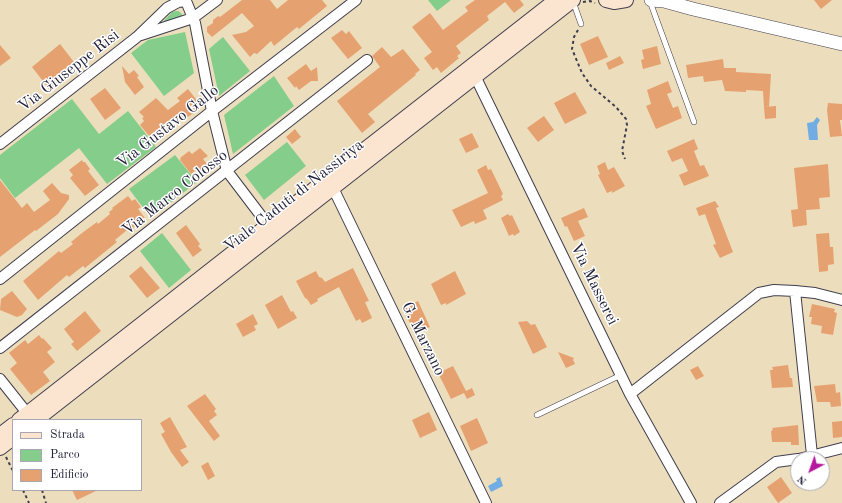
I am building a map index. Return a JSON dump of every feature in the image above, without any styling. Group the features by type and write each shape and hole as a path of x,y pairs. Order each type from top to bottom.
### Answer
{"main road":[{"name":"Viale Caduti di Nassiriya","path":"27,418 268,225 556,0"},
{"path":"606,0 614,2 628,0"},
{"name":"Viale Caduti di Nassiriya","path":"27,418 332,188 572,1"},
{"path":"0,435 12,425"},
{"path":"0,448 12,439"}],"street":[{"name":"Via Giuseppe Risi","path":"0,144 137,36 167,8 178,2 186,0"},
{"path":"186,0 193,18 212,111 227,171 268,225"},
{"name":"Via Giuseppe Risi","path":"137,36 193,18 217,0"},
{"name":"Via Gustavo Gallo","path":"0,279 212,111 356,0"},
{"path":"658,0 842,44"},
{"name":"Via Marco Colosso","path":"0,348 367,60"},
{"name":"Via Masserei","path":"475,76 630,394 691,503"},
{"name":"G. Marzano","path":"332,188 486,503"},
{"path":"630,394 759,293 774,290 795,291 816,293 842,300"},
{"path":"795,291 812,451"},
{"path":"0,379 27,418"},
{"path":"829,451 842,448"},
{"path":"720,503 776,462 790,460"}],"lane":[{"path":"658,0 652,7 694,122"},
{"path":"572,1 581,24"},
{"path":"537,415 621,375"}],"path":[{"path":"581,24 572,43 572,49 582,73 591,86 616,107 626,119 627,125 622,151 625,159"},
{"path":"0,448 12,469"},
{"path":"23,491 29,503"},
{"path":"42,491 46,503"}],"green space":[{"path":"428,0 451,0 437,11"},
{"path":"176,11 181,13 183,17 162,23 172,12"},
{"path":"185,32 194,73 164,96 131,53 148,40"},
{"path":"223,37 250,71 219,96 209,49"},
{"path":"274,76 294,106 233,154 224,115"},
{"path":"72,99 99,134 128,111 156,147 107,184 79,148 15,198 0,178 0,155"},
{"path":"287,142 306,166 264,200 245,175"},
{"path":"175,155 197,182 151,218 129,189"},
{"path":"162,233 191,270 169,288 140,251"}],"water":[{"path":"817,117 820,120 817,125 818,140 809,140 807,123 813,122"},
{"path":"500,477 503,486 491,492 488,486 497,481 496,479"}],"building":[{"path":"242,0 270,0 277,9 288,0 322,0 327,6 299,29 297,27 274,46 271,41 257,54 254,53 250,57 232,35 246,32 254,26 242,13 212,37 207,32 207,27 213,23 213,20 218,16 220,17"},
{"path":"475,0 520,0 524,5 514,13 505,2 487,16 489,20 456,46 461,53 457,56 459,58 441,73 437,67 433,70 424,58 432,52 412,27 430,13 443,30 468,11 465,7"},
{"path":"814,0 832,0 821,9"},
{"path":"342,30 346,34 349,31 362,48 348,59 331,38"},
{"path":"598,36 608,57 589,65 580,44"},
{"path":"60,44 74,62 59,74 62,78 49,89 32,67"},
{"path":"0,45 11,58 0,66"},
{"path":"657,46 661,64 643,69 641,60 644,59 642,50"},
{"path":"382,47 391,57 403,49 420,70 415,74 416,75 368,114 375,122 362,133 337,101 380,67 372,56"},
{"path":"620,56 624,63 609,70 606,63"},
{"path":"723,59 724,68 736,68 736,72 771,74 769,107 764,107 763,91 725,91 722,80 704,82 703,76 688,78 686,65"},
{"path":"306,64 311,71 317,67 318,81 311,81 299,90 296,86 295,88 287,78"},
{"path":"122,66 129,74 134,70 139,76 137,77 144,87 135,95 125,82"},
{"path":"668,81 672,92 667,94 673,108 678,106 682,118 656,129 646,106 651,104 647,90"},
{"path":"105,88 121,108 105,120 90,99"},
{"path":"188,89 199,103 199,109 177,124 172,118 149,136 140,125 144,121 142,118 144,117 139,112 156,98 168,110 180,101 177,98"},
{"path":"575,92 587,113 565,124 554,103"},
{"path":"828,103 842,104 842,120 840,120 842,136 830,137 827,110"},
{"path":"776,106 776,118 765,119 764,107"},
{"path":"544,116 554,130 538,142 527,128"},
{"path":"295,129 301,137 292,144 286,137"},
{"path":"472,133 479,147 466,153 459,139"},
{"path":"694,139 698,149 694,151 700,166 704,165 709,176 684,186 679,175 688,171 682,158 672,162 667,151"},
{"path":"200,148 208,156 203,159 208,165 201,171 199,168 191,174 180,158 189,151 192,154"},
{"path":"82,160 90,169 88,171 99,185 85,196 70,178 73,175 69,170"},
{"path":"605,162 608,170 614,167 625,186 612,193 612,191 607,193 598,175 600,174 597,166"},
{"path":"828,164 830,197 819,198 820,209 806,210 807,225 793,227 791,210 798,209 794,168"},
{"path":"486,165 488,170 491,169 503,194 501,196 503,200 483,210 487,219 475,224 474,221 461,227 452,210 488,193 477,170"},
{"path":"0,180 22,208 27,203 34,212 50,200 43,191 52,183 61,193 69,195 69,199 58,214 0,257"},
{"path":"128,196 132,201 135,199 141,207 138,209 145,218 128,232 127,230 115,240 117,242 85,268 83,266 69,277 67,275 38,300 23,281 59,251 61,253 73,244 71,242 82,233 97,222 98,224 110,214 109,212 113,209 112,208"},
{"path":"715,201 719,207 716,208 733,252 720,258 713,245 716,244 705,214 699,216 696,208"},
{"path":"584,208 588,217 578,221 585,236 574,241 567,226 565,227 561,218"},
{"path":"508,214 510,216 512,215 520,232 514,236 513,234 509,236 501,218"},
{"path":"186,225 200,244 198,246 202,250 193,257 176,233"},
{"path":"829,233 830,247 833,247 834,264 828,265 828,271 819,272 816,234"},
{"path":"141,266 160,288 147,298 129,276"},
{"path":"353,268 369,301 365,302 372,318 362,323 360,319 356,321 339,287 317,299 318,301 311,305 305,298 296,281 316,271 319,277 325,282"},
{"path":"455,271 466,294 446,305 446,303 441,305 431,284"},
{"path":"12,291 27,309 22,315 17,317 0,310 1,299"},
{"path":"282,295 291,312 293,311 297,318 278,329 265,305"},
{"path":"418,301 430,327 419,332 416,326 413,328 406,316 404,308"},
{"path":"812,304 835,309 834,312 837,313 833,335 821,333 822,326 811,324 812,317 809,317"},
{"path":"85,311 101,331 77,351 71,344 74,342 64,329"},
{"path":"253,314 258,324 254,326 256,330 243,337 236,324"},
{"path":"527,321 531,325 535,324 547,347 533,354 518,322"},
{"path":"39,335 52,348 47,352 55,362 43,372 50,381 31,395 10,369 17,363 9,353 25,340 28,344"},
{"path":"558,352 574,358 573,360 575,364 566,368"},
{"path":"788,365 793,387 772,388 770,370 773,370 772,367"},
{"path":"453,366 466,391 472,388 475,395 467,399 464,393 451,399 438,373"},
{"path":"698,366 704,376 696,380 690,370"},
{"path":"835,384 836,393 840,392 841,406 831,407 830,402 817,402 814,386"},
{"path":"205,394 216,409 214,411 217,415 209,421 220,436 214,441 187,406"},
{"path":"429,412 437,430 420,438 412,420"},
{"path":"170,417 187,447 180,450 189,462 182,467 171,452 161,434 165,432 160,423"},
{"path":"477,418 488,443 471,451 460,426"},
{"path":"842,421 842,437 833,438 832,422"},
{"path":"798,425 799,445 791,445 791,442 772,442 772,428"},
{"path":"208,462 215,476 208,480 201,466"},
{"path":"781,477 792,493 778,503 767,487"},
{"path":"72,491 96,491 77,500"}]}
